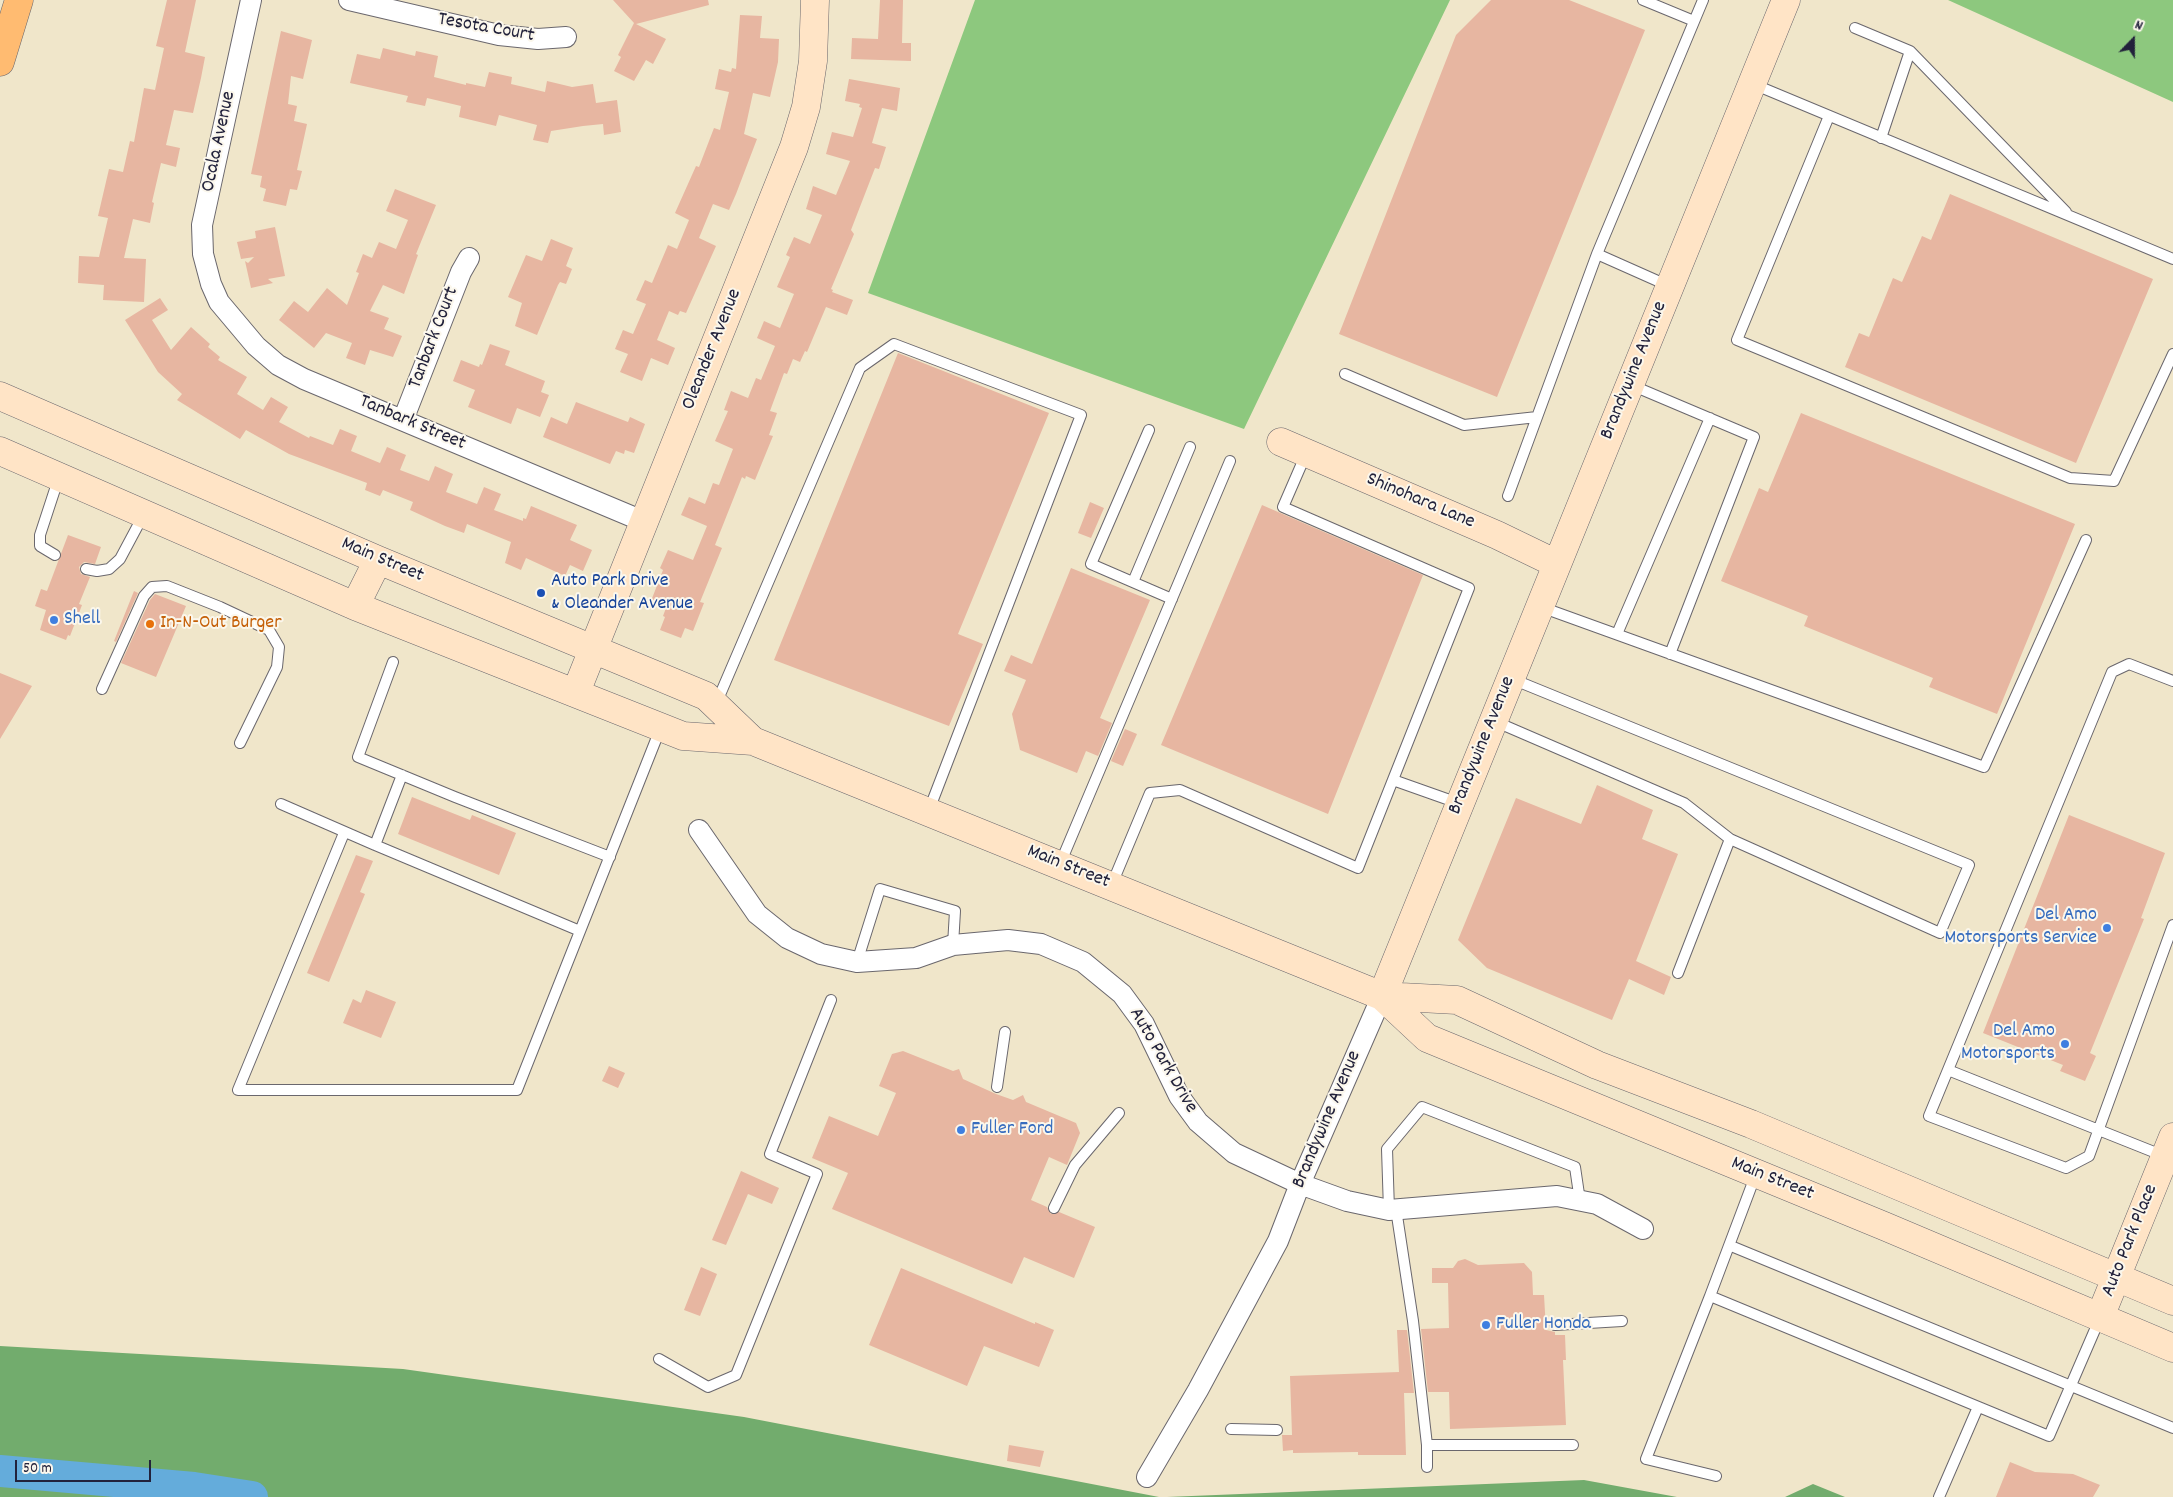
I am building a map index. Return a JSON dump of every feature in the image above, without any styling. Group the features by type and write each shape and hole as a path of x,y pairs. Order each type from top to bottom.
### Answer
{"highway":[{"path":"0,62 19,0"}],"main road":[{"name":"Oleander Avenue","path":"576,692 794,148 806,107 813,61 815,0"},
{"name":"Brandywine Avenue","path":"1382,996 1786,0"},
{"name":"Main Street","path":"0,396 378,560 706,696 753,741"},
{"name":"Shinohara Lane","path":"1281,442 1498,535 1557,564"},
{"name":"Main Street","path":"0,451 355,606 683,736 753,741 1382,996 1457,1000 1597,1065 1751,1124 2173,1301"},
{"path":"355,606 378,560"},
{"name":"Main Street","path":"1382,996 1427,1038 1884,1226 2173,1348"},
{"name":"Auto Park Place","path":"2100,1318 2169,1147"}],"street":[{"name":"Ocala Avenue","path":"211,284 203,254 202,225 251,0"},
{"name":"Tesota Court","path":"349,0 500,35 538,39 566,37"},
{"name":"Tanbark Court","path":"403,420 461,272 469,258"},
{"name":"Tanbark Street","path":"211,284 219,302 256,346 278,365 304,379 645,522"},
{"name":"Auto Park Drive","path":"699,830 756,914 792,940 821,954 857,962 916,958 953,945 1008,940 1041,944 1082,962 1122,994 1144,1024 1179,1096 1203,1128 1234,1153 1300,1184 1347,1201 1392,1209 1557,1196 1598,1204 1642,1228"},
{"name":"Brandywine Avenue","path":"1147,1477 1198,1390 1278,1241 1300,1184 1382,996"}],"lane":[{"path":"1642,0 1694,21"},
{"path":"1508,496 1597,254 1703,0"},
{"path":"1855,28 1910,51 2070,216"},
{"path":"1881,138 1910,51"},
{"path":"1752,84 2173,259"},
{"path":"1828,116 1737,340 2070,478 2114,482 2173,354"},
{"path":"1597,254 1670,286"},
{"path":"716,705 860,368 894,344 1081,415 929,812"},
{"path":"1345,374 1464,425 1537,416"},
{"path":"1630,385 1754,437 1670,654"},
{"path":"1617,634 1710,418"},
{"path":"1149,430 1091,564 1172,599"},
{"path":"1134,582 1190,447"},
{"path":"1112,886 1150,793 1180,790 1358,868 1469,588 1283,507 1307,453"},
{"path":"1060,864 1230,461"},
{"path":"55,555 40,546 40,535 59,476"},
{"path":"86,569 97,571 109,569 120,559 144,513"},
{"path":"1540,607 1984,767 2086,540"},
{"path":"102,689 144,596 152,586 167,586 220,607 269,630 279,647 277,667 240,743"},
{"path":"393,662 358,757 610,857"},
{"path":"2173,681 2129,664 2112,672 1930,1116 2066,1168 2089,1156 2173,925"},
{"path":"1494,721 1684,803 1730,839 1940,934 1969,865 1511,678"},
{"path":"344,833 238,1090 517,1090 661,727"},
{"path":"374,845 402,775"},
{"path":"1393,780 1460,804"},
{"path":"281,804 344,833 580,931"},
{"path":"1678,974 1730,839"},
{"path":"857,962 880,889 955,911 953,945"},
{"path":"659,1359 708,1387 736,1375 817,1174 770,1154 831,1000"},
{"path":"997,1087 1005,1032"},
{"path":"1948,1070 2099,1128 2169,1147"},
{"path":"1427,1467 1427,1445 1413,1321 1392,1209 1388,1149 1422,1107 1575,1167 1580,1201"},
{"path":"1054,1208 1074,1165 1119,1113"},
{"path":"1716,1476 1646,1459 1731,1246 1756,1174"},
{"path":"1731,1246 2173,1428"},
{"path":"1710,1296 2049,1436 2100,1318"},
{"path":"1555,1324 1622,1321"},
{"path":"1939,1497 1978,1407"},
{"path":"1231,1429 1277,1430"},
{"path":"1427,1445 1573,1445"}],"green space":[{"path":"975,0 1450,0 1244,429 868,293"},
{"path":"1948,0 2173,0 2173,102"},
{"path":"0,1346 403,1369 744,1417 1159,1497 0,1497"},
{"path":"1584,1480 1677,1497 1167,1497"},
{"path":"1813,1484 1845,1497 1785,1497"}],"building":[{"path":"167,0 196,0 185,52 205,57 201,78 193,113 174,110 166,145 180,148 176,167 161,163 152,202 154,203 150,223 133,219 124,258 146,259 144,302 103,300 104,285 78,283 79,256 99,257 108,218 98,216 109,169 123,172 130,141 134,142 144,88 155,90 164,48 156,46"},
{"path":"613,0 708,0 709,5 636,24 666,39 653,64 646,60 634,81 614,71 621,57 618,55 634,23"},
{"path":"880,0 903,0 902,43 911,43 911,61 851,59 852,38 878,39"},
{"path":"1491,0 1569,0 1645,30 1497,397 1339,334 1456,35"},
{"path":"740,15 762,16 760,38 779,39 778,62 770,97 753,93 744,134 757,139 729,210 713,204 699,238 716,246 686,313 680,311 678,315 669,311 657,340 675,348 668,365 651,358 642,381 620,372 628,354 615,349 623,330 633,334 646,304 636,300 645,280 652,283 668,245 677,249 689,220 675,213 696,166 699,167 714,128 720,130 729,92 715,89 719,69 731,72 732,68 736,69"},
{"path":"281,31 312,40 303,79 291,76 288,104 297,106 294,121 307,124 297,170 302,171 297,190 290,189 286,206 263,201 266,189 260,187 262,176 251,174"},
{"path":"383,48 415,56 416,51 438,56 434,77 466,85 466,83 485,87 489,72 512,77 511,84 545,92 547,81 572,87 593,84 596,103 617,100 621,132 604,135 603,124 583,126 551,131 548,143 533,140 537,125 499,115 496,126 459,117 461,106 427,98 425,106 406,102 408,96 350,83 357,54 380,59"},
{"path":"849,79 900,88 897,111 882,108 872,143 886,147 879,169 875,168 851,230 854,234 831,289 833,290 832,292 853,300 847,315 826,307 807,352 805,351 800,362 793,359 787,374 784,373 770,411 777,413 769,435 773,436 755,480 746,476 745,479 742,477 715,545 722,548 700,602 704,603 693,631 685,628 681,638 660,630 666,608 651,601 663,570 660,568 668,550 693,560 707,526 681,515 689,497 705,504 713,483 719,485 733,449 715,441 728,411 724,410 731,391 748,398 756,378 761,380 775,346 757,338 764,321 780,328 794,294 777,287 790,257 786,255 794,237 810,244 822,215 806,209 813,186 836,195 850,161 826,154 832,132 853,137 862,108 859,107 860,104 845,101"},
{"path":"395,189 436,205 416,254 418,255 404,294 383,285 370,311 389,318 384,329 402,336 393,357 370,350 365,365 346,358 352,343 326,333 314,348 279,320 294,301 308,312 327,288 347,305 359,273 356,272 363,254 372,258 379,242 396,249 408,220 386,211"},
{"path":"1950,194 2153,279 2076,463 1845,367 1859,333 1869,337 1893,278 1902,282 1922,236 1931,240"},
{"path":"275,227 285,276 268,279 273,283 251,288 245,261 248,263 254,257 241,259 237,242 256,238 255,231"},
{"path":"551,239 573,248 566,266 572,269 566,284 560,282 558,285 537,335 515,326 522,303 508,297 526,255 542,261"},
{"path":"160,298 168,310 152,320 171,350 191,327 210,344 208,347 220,357 218,360 247,377 237,394 263,410 271,397 288,407 279,422 309,438 310,436 333,445 340,429 357,436 351,451 380,463 387,447 406,455 400,470 429,481 435,466 453,474 446,492 477,504 484,487 501,494 494,510 523,521 523,518 526,519 531,506 577,525 570,540 592,550 583,571 570,565 565,576 526,558 521,570 505,563 511,542 467,524 464,533 445,526 410,510 413,502 383,490 380,496 365,490 367,483 289,454 246,430 240,439 177,400 182,394 158,372 125,320"},
{"path":"490,344 510,351 505,365 545,381 541,392 549,395 540,417 517,408 511,424 468,407 475,390 453,381 461,360 479,367 480,364 482,365"},
{"path":"898,353 1049,413 958,634 983,644 949,726 774,660"},
{"path":"576,402 628,422 630,417 645,424 634,453 625,450 624,454 616,451 610,464 543,437 551,417 567,424"},
{"path":"1801,413 2075,524 1997,714 1929,687 1933,678 1804,626 1808,616 1721,581 1759,488 1768,492"},
{"path":"1090,502 1104,508 1091,538 1078,533"},
{"path":"1262,505 1423,575 1328,814 1161,745"},
{"path":"68,535 101,547 95,564 84,562 79,567 81,574 90,577 79,604 82,605 70,636 68,635 66,640 40,630 46,610 35,606 41,589 47,591"},
{"path":"1071,568 1150,600 1100,718 1112,723 1098,756 1086,751 1077,773 1020,750 1012,714 1026,680 1004,671 1011,655 1032,664"},
{"path":"134,591 138,593 116,642 114,641"},
{"name":"In-N-Out Burger","path":"155,594 186,606 156,677 121,663 150,600"},
{"path":"0,673 32,686 0,739"},
{"path":"1125,729 1137,734 1123,766 1111,761"},
{"path":"1597,785 1653,810 1642,839 1678,854 1636,961 1671,977 1664,995 1629,979 1612,1020 1487,968 1458,940 1516,798 1581,824"},
{"path":"412,797 470,820 472,815 516,833 499,875 398,834"},
{"path":"2069,815 2165,853 2141,918 2144,919 2090,1053 2096,1056 2085,1081 2060,1071 2063,1065 1983,1033"},
{"path":"356,855 373,861 360,892 365,894 329,982 307,973"},
{"path":"366,990 396,1002 381,1038 343,1023 353,999 361,1003"},
{"path":"903,1051 953,1071 959,1069 963,1079 996,1094 1013,1100 1023,1095 1026,1102 1076,1123 1080,1133 1067,1165 1049,1157 1031,1200 1047,1207 1051,1214 1059,1212 1095,1227 1074,1278 1024,1257 1012,1284 832,1209 848,1173 812,1158 829,1116 878,1136 896,1093 879,1086 892,1054"},
{"path":"609,1066 625,1073 618,1088 602,1081"},
{"path":"741,1171 779,1188 772,1204 748,1194 726,1245 712,1240"},
{"path":"1465,1259 1478,1265 1524,1263 1532,1272 1533,1295 1544,1295 1546,1330 1555,1332 1555,1335 1565,1335 1566,1360 1563,1360 1566,1425 1450,1429 1449,1392 1428,1392 1421,1329 1449,1328 1448,1283 1432,1283 1432,1268 1453,1268 1458,1261"},
{"path":"701,1267 717,1274 700,1316 684,1310"},
{"path":"901,1268 1035,1324 1035,1322 1054,1330 1039,1367 984,1346 967,1386 869,1345"},
{"path":"1397,1330 1407,1330 1414,1393 1404,1393 1406,1455 1358,1455 1358,1452 1293,1453 1293,1450 1283,1451 1282,1435 1292,1435 1290,1376 1399,1372"},
{"path":"1009,1445 1044,1451 1040,1467 1007,1461"},
{"path":"2010,1462 2035,1472 2073,1474 2100,1485 2093,1497 1996,1497"}],"waterway":[{"path":"0,1471 194,1488 252,1497"}],"place":[{"name":"Auto Park Drive & Oleander Avenue","path":"541,593"},
{"name":"Shell","path":"54,620"},
{"name":"In-N-Out Burger","path":"150,624"},
{"name":"Del Amo Motorsports Service","path":"2107,928"},
{"name":"Del Amo Motorsports","path":"2065,1044"},
{"name":"Fuller Ford","path":"961,1130"},
{"name":"Fuller Honda","path":"1486,1325"}]}
